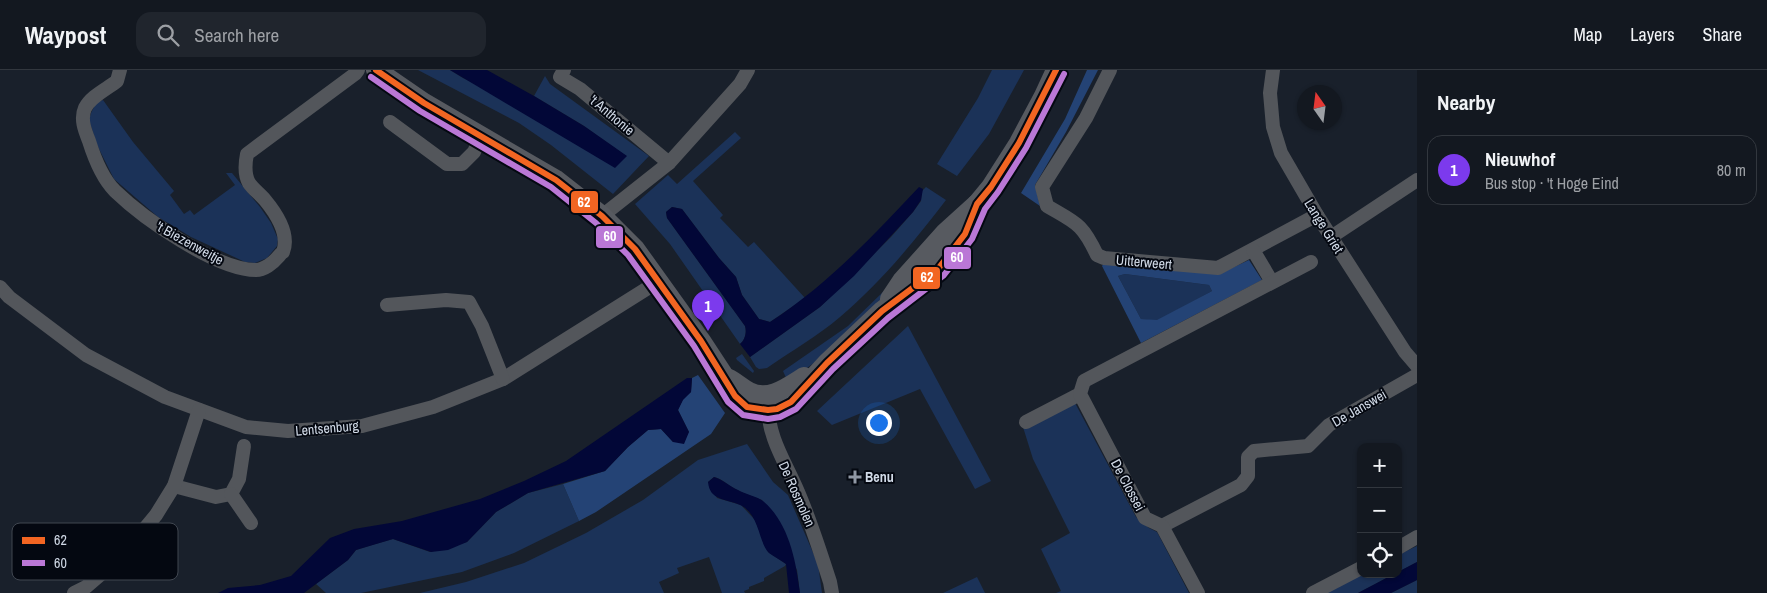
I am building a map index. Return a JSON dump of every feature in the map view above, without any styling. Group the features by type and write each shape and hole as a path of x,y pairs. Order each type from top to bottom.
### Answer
{"street":[{"name":"'t Biezenweitje","path":"120,70 117,81 92,99 85,107 83,117 91,147 101,169 114,190 156,225 180,240 212,257 239,268 258,270 273,264 282,252 284,237 280,224 266,201 249,183 244,168 247,154 358,70"},
{"path":"376,70 424,103 556,180 602,216 635,249 659,281 731,389 741,402 753,409 767,402 777,409 791,402 827,363 882,311 902,281 945,233 977,204 990,187 1019,143 1056,70"},
{"name":"'t Anthonie","path":"564,70 560,77 580,89 669,163"},
{"path":"602,216 669,163 740,84 748,70"},
{"name":"Uitterweert","path":"1110,70 1086,118 1042,187 1047,206 1080,225 1089,238 1096,255 1104,258 1218,268 1316,216"},
{"name":"Lange Griet","path":"1272,70 1270,93 1273,127 1282,153 1316,216 1405,352 1417,366"},
{"path":"390,122 447,164 462,164 474,152 482,136"},
{"path":"1330,237 1417,180"},
{"path":"1253,250 1272,282"},
{"path":"1026,422 1080,394 1084,380 1311,262"},
{"name":"Lentsenburg","path":"0,287 9,297 86,355 165,397 246,427 288,431 362,426 433,407 503,379 659,281"},
{"path":"387,305 446,300 469,302 482,326 503,379"},
{"name":"De Janswei","path":"1162,526 1241,485 1248,476 1248,457 1254,450 1308,446 1329,424 1417,375"},
{"name":"De Clossei","path":"1080,394 1145,518 1162,526 1198,593"},
{"name":"De Rosmolen","path":"767,402 770,432 801,498 830,582 832,593"},
{"path":"149,523 174,486 199,410"},
{"path":"231,494 239,479 244,446"},
{"path":"174,486 216,497 231,494"},
{"path":"231,494 251,523"},
{"path":"1402,546 1417,537"},
{"path":"1313,593 1357,570"},
{"path":"74,593 94,580"}],"shaded area":[{"path":"418,70 450,70 626,156 584,126 534,96 545,76 550,84 649,156 613,194 551,145 519,123"},
{"path":"450,70 487,70 584,126 627,156 615,168"},
{"path":"992,70 1024,70 989,134 957,176 937,164 978,98"},
{"path":"1087,70 1098,70 1066,132 1035,185 1040,206 1021,193 1065,119"},
{"path":"103,100 133,142 174,191 170,195 184,214 190,210 194,215 235,185 226,173 232,173 260,207 271,223 278,239 277,246 267,258 255,263 245,262 191,237 158,217 114,179 97,145 89,120 96,103"},
{"path":"735,132 741,138 693,181 723,215 720,218 748,247 754,242 805,298 770,322 759,319 742,295 736,277 682,209 672,207 666,212 667,218 745,326 745,336 740,344 670,244 635,204 668,175 677,184"},
{"path":"919,187 923,189 921,200 913,212 854,276 820,307 750,357 740,344 745,336 745,326 667,218 666,212 672,207 682,209 736,277 742,295 759,319 770,322 791,308 849,259"},
{"path":"926,187 946,200 909,247 883,276 855,304 823,331 767,368 759,369 756,367 750,357 820,307 891,237 921,201 922,191"},
{"path":"1249,260 1262,280 1141,343 1102,266 1104,263 1219,274","holes":["1125,274 1209,285 1212,291 1157,320 1141,319 1118,276"]},
{"path":"1125,274 1209,285 1212,291 1157,321 1141,319 1118,276"},
{"path":"884,291 883,300 826,354 788,382 783,371 848,326"},
{"path":"908,326 991,481 975,489 920,389 832,425 817,411"},
{"path":"742,354 754,371 753,373 737,360 736,358"},
{"path":"698,375 725,413 711,434 596,512 579,521 563,484 605,471 648,430 661,429 673,442 689,432 678,410 683,399 691,392 692,378"},
{"path":"687,378 692,378 691,392 683,400 678,410 689,432 684,444 673,442 661,429 648,430 605,471 528,493 496,512 467,542 448,550 431,552 393,539 356,550 348,560 304,593 218,593 228,588 260,585 291,576 330,538 354,529 402,521 480,499 524,481 566,461"},
{"path":"1075,403 1136,517 1157,532 1189,593 1056,593 1061,591 1041,549 1070,533 1033,459 1023,427"},
{"path":"747,444 773,482 788,495 818,564 822,593 800,593 797,570 762,500 739,491 714,477 708,482 717,498 741,505 755,520 768,552 786,564 764,578 764,581 749,587 749,589 744,591 745,593 722,593 709,557 677,568 679,573 659,582 664,593 420,593 466,582 524,563 586,533 643,500 698,460"},
{"path":"714,477 760,499 772,510 790,543 800,593 789,593 786,564 769,553 765,548 755,521 747,509 719,498 712,493 708,482"},
{"path":"563,484 579,521 514,553 462,572 361,593 326,593 316,584 348,560 356,550 393,539 430,552 467,542 496,512 528,493"},
{"path":"1417,546 1417,562 1402,570 1402,553"},
{"path":"1417,562 1417,580 1391,593 1358,593 1386,578 1402,578 1402,570"},
{"path":"977,577 985,593 943,593"},
{"path":"1357,577 1386,578 1358,593 1325,593"},
{"path":"1417,580 1417,593 1391,593"}],"transit line":[{"name":"62","path":"376,70 424,103 556,180 602,216 635,249 701,341 735,396 747,407 768,410 777,409 791,402 827,363 882,311 938,269 965,234 977,204 991,187 1019,143 1056,70"},
{"name":"60","path":"371,77 420,111 551,187 596,223 628,255 694,346 728,402 743,415 768,419 780,417 796,409 833,369 888,318 944,275 972,239 985,209 1026,148 1064,74"}],"place":[{"name":"Nieuwhof","path":"708,331"},
{"name":"Benu","path":"855,477"}]}
